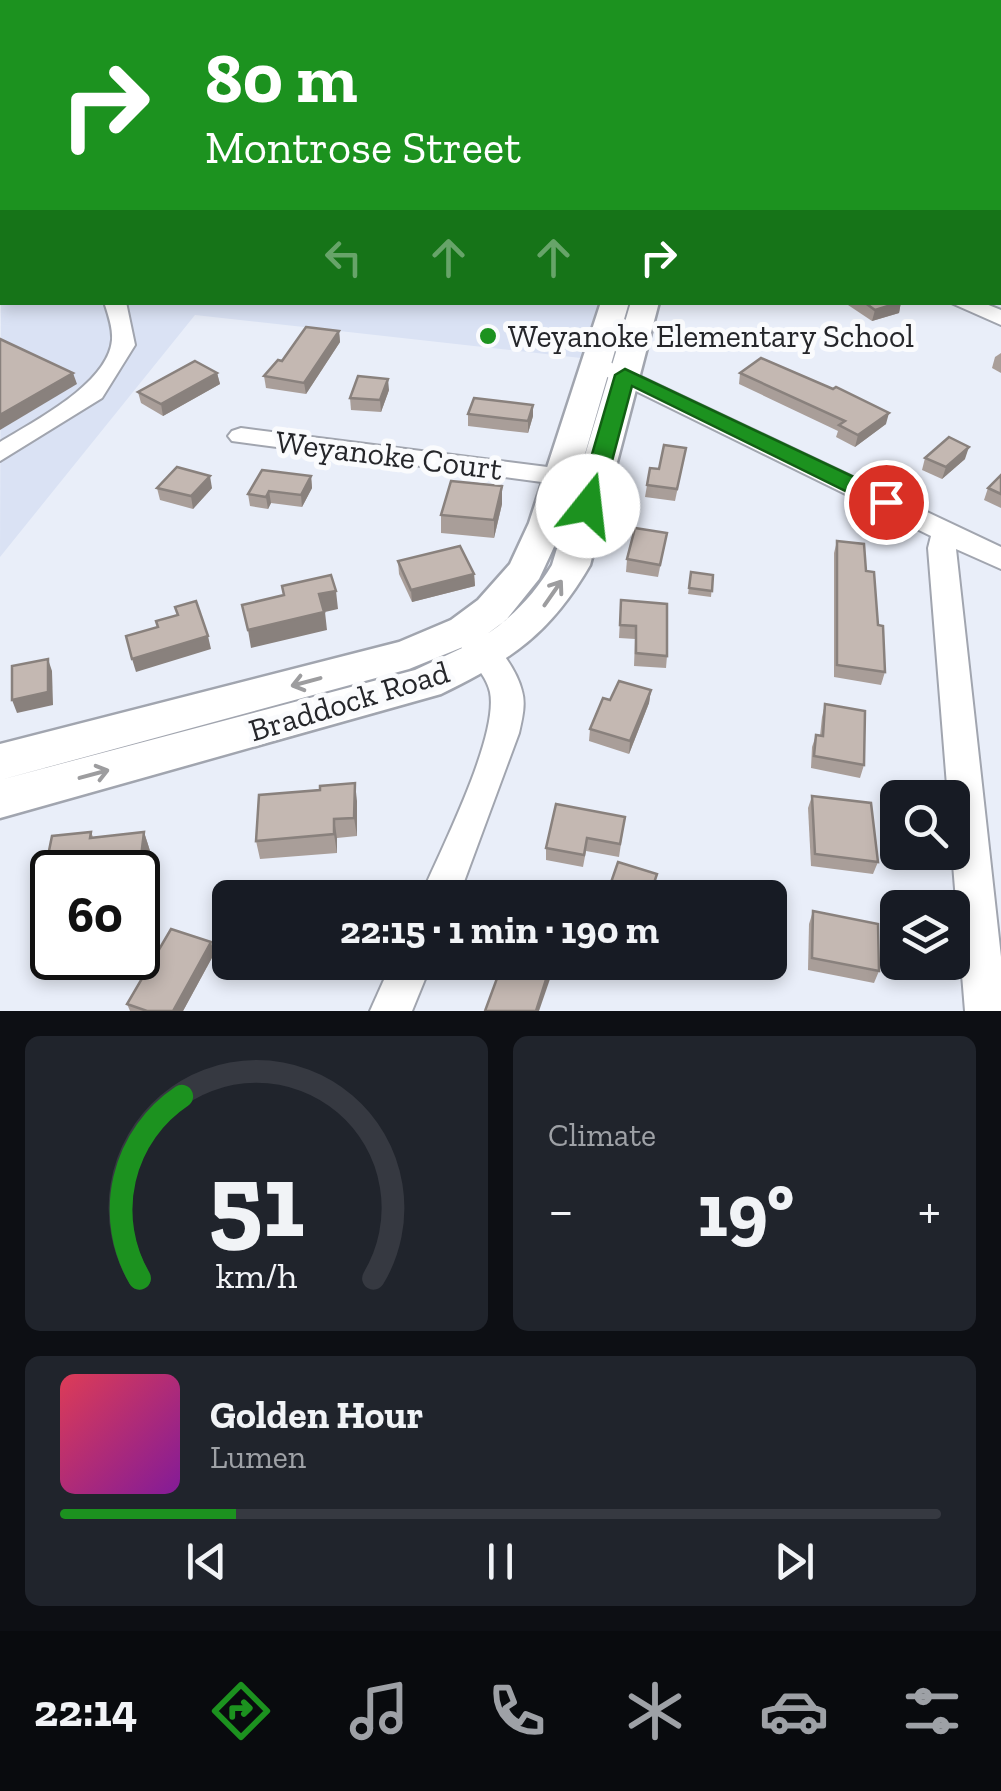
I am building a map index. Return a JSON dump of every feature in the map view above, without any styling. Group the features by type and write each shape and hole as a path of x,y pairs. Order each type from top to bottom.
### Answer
{"main road":[{"name":"Braddock Road","path":"611,369 615,305"},
{"name":"Braddock Road","path":"0,762 393,659 516,634 554,594 571,565 577,478 611,369 643,305"},
{"name":"Braddock Road","path":"0,799 382,698 426,683 474,643"}],"street":[{"path":"0,452 91,396 102,384 104,374 122,356 126,344 116,305"},
{"path":"968,305 1001,318"},
{"path":"611,369 1001,559"},
{"name":"Weyanoke Court","path":"241,436 577,478"},
{"path":"946,532 942,548 986,1011"},
{"path":"446,880 486,781 508,708 506,692 474,643"},
{"path":"391,1011 404,980"}],"shaded area":[{"path":"1,305 597,305 581,358 195,315 0,557"}],"building":[{"path":"306,327 339,331 304,383 264,376 278,360 282,361"},
{"path":"0,339 73,373 0,415"},
{"path":"761,358 889,413 858,435 839,425 845,421 740,373"},
{"path":"195,361 217,373 161,404 138,392"},
{"path":"358,376 388,379 380,400 350,398"},
{"path":"474,398 533,405 528,421 468,414"},
{"path":"949,437 969,447 946,467 925,458"},
{"path":"664,445 686,448 677,489 647,485 650,468 659,469"},
{"path":"177,467 210,476 191,496 157,488"},
{"path":"262,470 311,476 301,495 269,491 266,497 248,494"},
{"path":"1001,475 1001,494 988,488"},
{"path":"451,481 502,486 494,520 441,515"},
{"path":"635,528 667,533 660,565 627,559"},
{"path":"837,541 864,544 866,571 874,572 878,625 883,626 885,672 837,665"},
{"path":"460,546 474,574 411,590 398,561"},
{"path":"691,572 713,575 712,591 689,588"},
{"path":"331,575 336,591 319,594 324,612 248,630 242,605 284,595 282,586"},
{"path":"621,600 667,604 667,656 636,653 636,626 620,625"},
{"path":"196,601 208,636 132,659 126,636 158,627 156,621 178,615 175,607"},
{"path":"48,659 48,692 12,700 12,666"},
{"path":"619,681 651,690 630,741 590,729 603,698 610,700"},
{"path":"825,704 865,711 864,765 814,756 816,735 823,736"},
{"path":"355,783 354,818 334,819 334,834 256,841 259,795"},
{"path":"812,796 871,803 878,862 815,854"},
{"path":"556,804 625,817 620,844 587,838 584,855 546,848"},
{"path":"91,832 90,838 144,832 142,850 49,850 52,836"},
{"path":"618,862 657,874 655,880 612,880"},
{"path":"813,911 878,924 879,971 812,958"},
{"path":"171,929 211,942 173,1011 147,1011 127,1004 141,980 160,980 160,948"},
{"path":"496,980 546,980 536,1011 485,1011"}],"place":[{"name":"Weyanoke Elementary School","path":"488,336"}],"route":[{"path":"588,506 625,375 886,502"}]}
